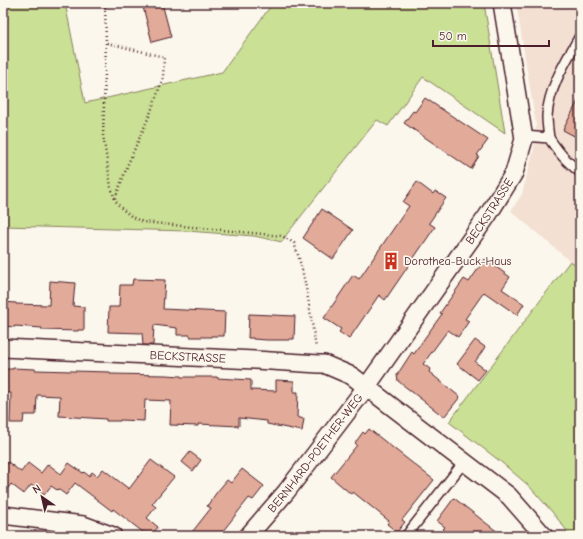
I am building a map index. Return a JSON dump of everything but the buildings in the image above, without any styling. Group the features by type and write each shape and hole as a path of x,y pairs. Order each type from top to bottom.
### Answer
{"street":[{"path":"502,3 524,136"},
{"name":"BECKSTRASSE","path":"366,386 488,215 514,173 524,136"},
{"name":"BECKSTRASSE","path":"3,348 324,364 352,376 509,496 544,536"},
{"name":"BERNHARD-POETHER-WEG","path":"248,536 286,492 366,386"},
{"path":"3,515 83,525 113,536"}],"lane":[{"path":"580,36 556,79 551,92 547,118 549,138 556,149 580,172"},
{"path":"524,136 549,138"},
{"path":"406,536 464,462"}],"path":[{"path":"105,3 106,42 103,135 111,187 115,200 120,207 132,217 143,222 282,236 294,242 299,256 305,284 319,364"},
{"path":"106,42 164,57 163,78 115,200"}],"shaded area":[{"path":"516,3 580,3 580,267 570,261 511,211 522,194 534,148 536,125"}],"green space":[{"path":"3,3 65,3 85,103 222,72 273,3 484,3 505,133 423,77 388,126 377,120 282,242 254,236 187,231 3,226"},
{"path":"570,261 580,267 580,536 571,536 529,486 501,462 449,422"}],"place":[{"name":"Dorothea-Buck-Haus","path":"391,261"}]}
